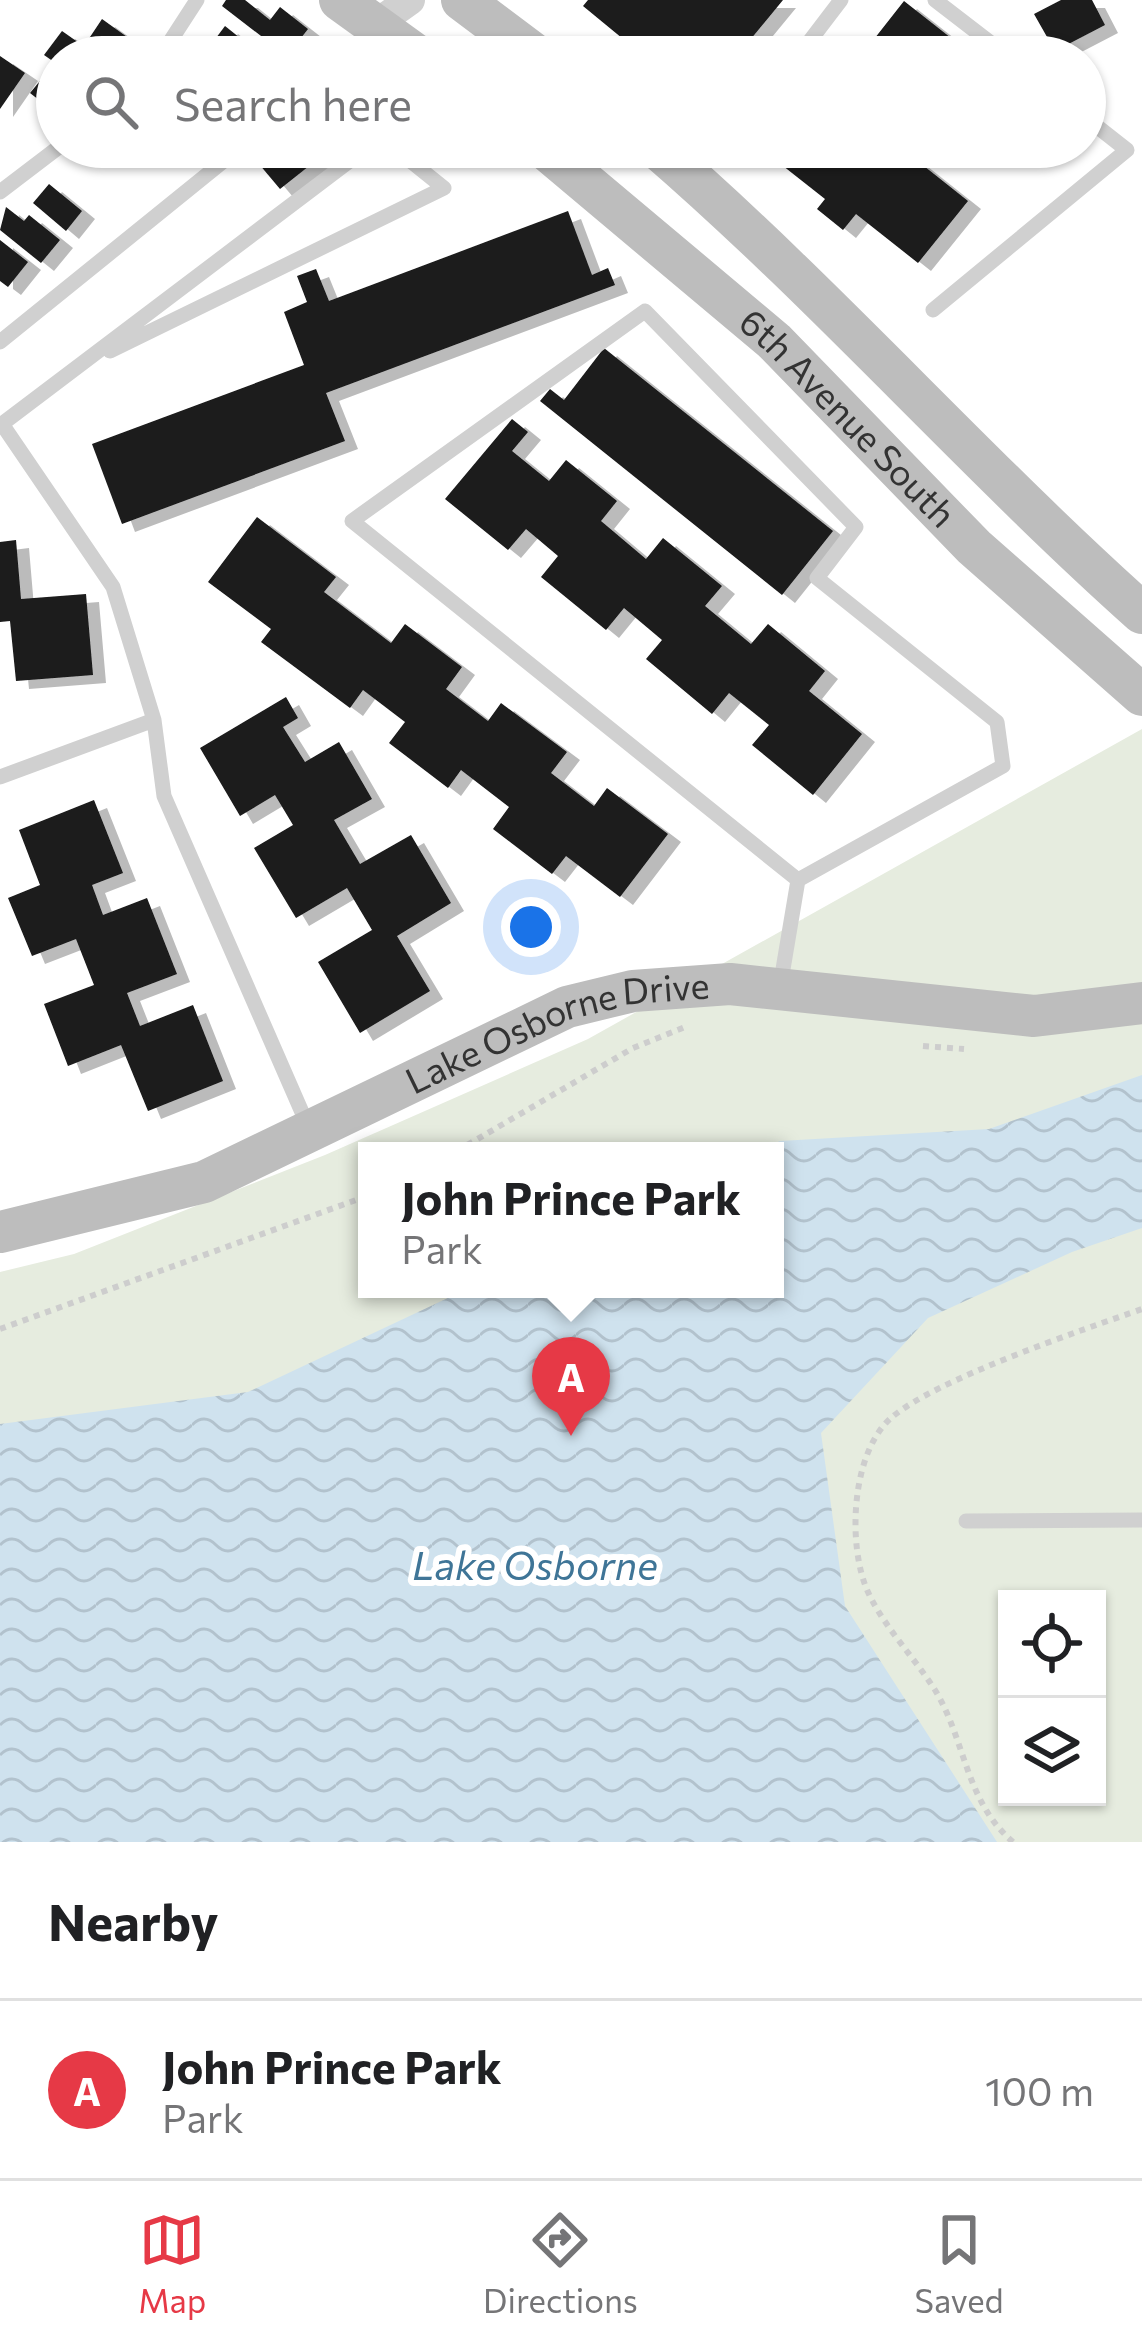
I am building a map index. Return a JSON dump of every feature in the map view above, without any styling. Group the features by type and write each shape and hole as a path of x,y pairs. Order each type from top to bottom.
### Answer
{"street":[{"path":"340,0 389,36"},
{"path":"375,26 410,0"},
{"path":"462,0 510,36"},
{"name":"6th Avenue South","path":"568,168 774,341 974,547 1142,695"},
{"name":"6th Avenue South","path":"679,168 815,290 1028,511 1142,613"},
{"name":"Lake Osborne Drive","path":"0,1232 204,1182 567,1006 633,991 730,984 1034,1016 1142,1003"}],"lane":[{"path":"174,36 197,0"},
{"path":"813,36 841,0"},
{"path":"935,0 982,36"},
{"path":"1106,133 1127,149 1106,166"},
{"path":"0,192 36,165"},
{"path":"0,342 215,168"},
{"path":"311,1133 164,796 154,720 113,587 2,424 340,168"},
{"path":"75,368 444,188 419,168"},
{"path":"933,310 1104,168"},
{"path":"645,310 856,526 817,578 997,722 1003,766 798,880 352,521 645,310"},
{"path":"0,777 154,720"},
{"path":"780,989 798,880"},
{"path":"966,1521 1142,1520"}],"path":[{"path":"472,1142 633,1048 701,1021"},
{"path":"922,1046 985,1049"},
{"path":"0,1329 358,1199"}],"shaded area":[{"path":"1142,729 1142,1842 0,1842 0,1272 74,1254 325,1155 588,1039"}],"water":[{"name":"Lake Osborne","path":"1142,1075 1142,1228 1072,1252 928,1318 821,1433 845,1606 997,1842 0,1842 0,1424 248,1392 448,1298 784,1298 784,1142 778,1142 989,1129"}],"building":[{"path":"226,0 245,0 270,20 280,7 308,29 303,36 261,36 222,6"},
{"path":"588,0 783,0 753,36 619,36 583,6"},
{"path":"1061,0 1092,0 1105,25 1084,36 1046,36 1034,14"},
{"path":"904,1 948,36 876,36"},
{"path":"102,19 126,36 91,36"},
{"path":"225,26 238,36 218,36"},
{"path":"0,56 25,73 0,109"},
{"path":"262,168 306,168 280,189"},
{"path":"786,168 926,168 968,201 918,263 856,214 843,230 817,209 825,199"},
{"path":"49,184 82,211 66,231 33,203"},
{"path":"6,207 24,221 29,215 60,240 41,263 0,230"},
{"path":"568,211 592,275 608,268 615,285 326,393 345,441 122,524 92,444 304,365 284,312 307,302 297,276 316,269 329,301"},
{"path":"0,240 28,262 8,287 0,281"},
{"path":"604,348 833,531 782,595 540,401 550,389 564,400"},
{"path":"512,419 528,432 512,451 549,481 566,460 617,501 601,521 646,559 663,538 722,586 705,606 751,644 768,624 825,671 809,691 862,734 813,795 752,745 769,725 729,693 712,714 646,659 662,640 624,608 606,630 541,577 558,556 526,529 508,550 445,499"},
{"path":"257,517 336,577 324,592 391,643 405,624 462,667 446,689 488,721 501,703 567,752 551,773 594,806 607,788 668,834 620,897 566,856 552,874 493,829 509,807 461,770 448,788 389,743 405,722 363,690 350,708 261,642 271,629 208,582"},
{"path":"16,540 21,599 86,594 93,675 16,681 10,621 0,622 0,542"},
{"path":"286,697 298,718 283,727 305,762 339,742 372,799 334,820 360,864 411,835 451,903 397,936 430,991 360,1033 318,962 372,930 347,888 296,918 254,848 293,825 275,795 240,816 200,748"},
{"path":"94,800 123,873 92,885 103,915 147,898 177,974 127,993 140,1026 193,1005 223,1081 148,1111 121,1045 68,1066 44,1004 94,985 76,939 32,956 8,898 40,885 19,830"}],"place":[{"name":"John Prince Park","path":"571,1436"}]}
